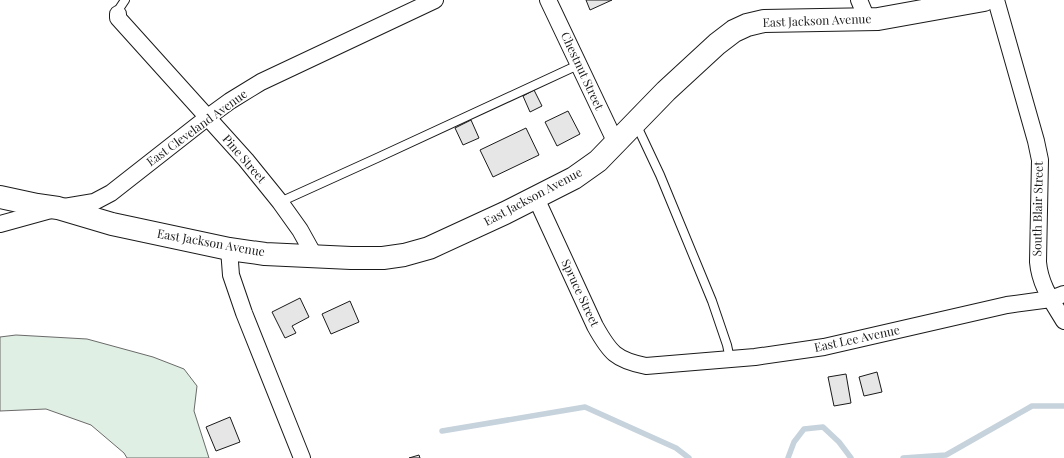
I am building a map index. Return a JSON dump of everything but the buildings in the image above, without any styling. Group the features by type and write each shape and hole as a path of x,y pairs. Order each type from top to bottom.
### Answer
{"street":[{"name":"East Cleveland Avenue","path":"0,224 58,208 94,202 111,192 230,101 261,82 435,0"},
{"name":"Chestnut Street","path":"548,0 615,141"},
{"name":"East Jackson Avenue","path":"0,197 58,208 112,224 229,249 265,254 315,257 383,258 404,255 429,248 505,213 574,178 598,160 634,122 717,44 734,31 746,25 764,21 863,10 984,0"},
{"name":"South Blair Street","path":"996,0 1040,160 1038,262 1041,280 1058,296 1064,321"},
{"name":"Pine Street","path":"122,7 118,18 208,117 280,202 300,230 315,257"},
{"name":"Spruce Street","path":"536,198 595,326 605,343 618,357 630,363 646,366"},
{"path":"229,249 231,275 244,313 302,458"},
{"name":"East Lee Avenue","path":"646,366 730,359 824,347 1007,305 1058,296"}],"lane":[{"path":"280,202 578,64"},
{"path":"634,122 660,175 712,301 727,345 730,359"}],"green space":[{"path":"16,335 87,339 153,357 184,369 197,386 194,411 209,458 127,458 124,453 91,425 46,409 0,411 0,337"}],"waterway":[{"path":"903,458 946,455 1032,406 1064,406"},
{"path":"442,431 585,407 676,448 689,458"},
{"path":"788,458 794,442 804,429 823,427 839,442 851,458"}]}
